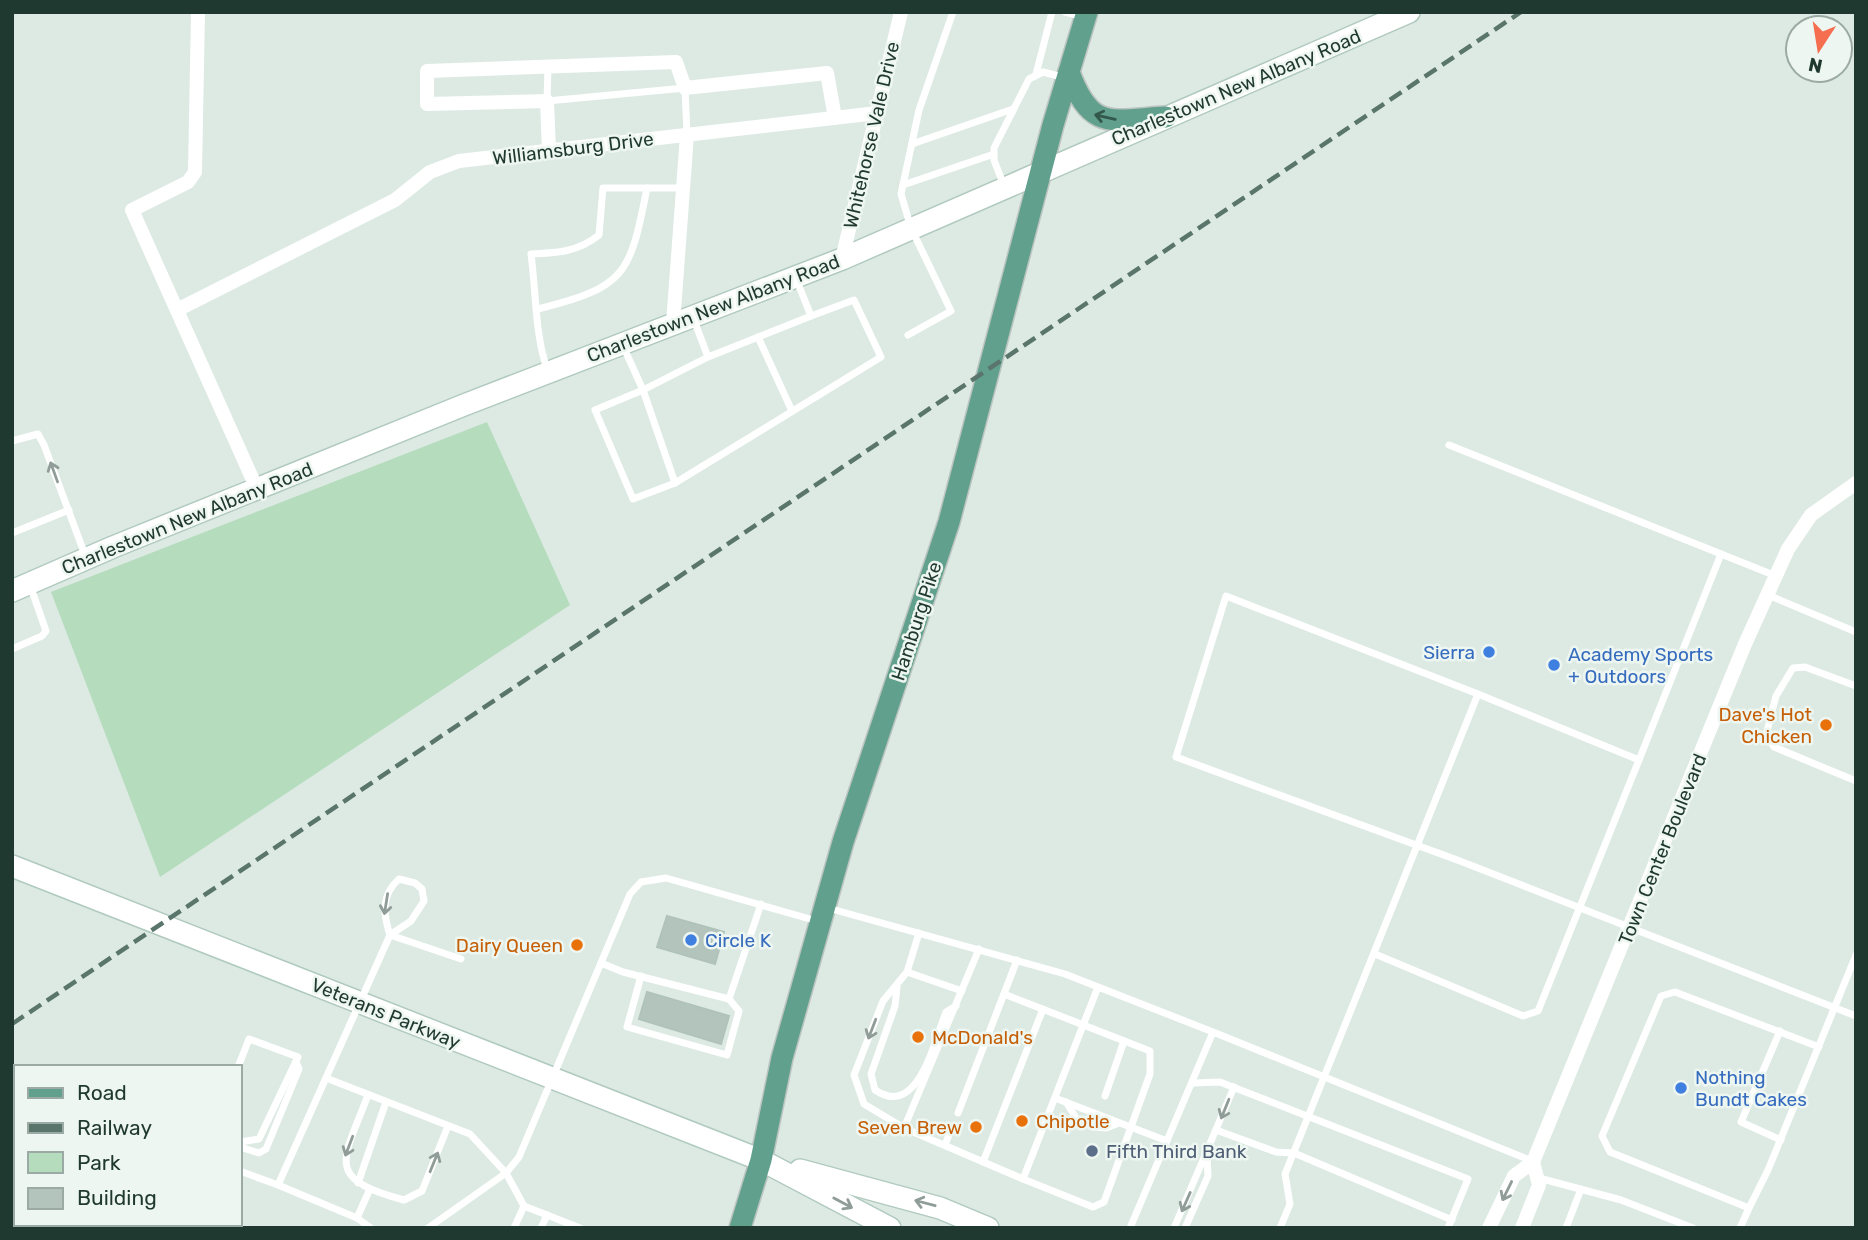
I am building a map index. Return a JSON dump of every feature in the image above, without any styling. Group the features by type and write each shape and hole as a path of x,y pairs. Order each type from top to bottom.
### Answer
{"main road":[{"name":"Charlestown New Albany Road","path":"21,588 87,558 257,489 842,259 1409,12"},
{"name":"Hamburg Pike","path":"740,1228 761,1160 782,1058 843,842 949,522 1068,75 1079,14"},
{"path":"1068,75 1079,99 1097,117 1109,120 1167,117"},
{"name":"Veterans Parkway","path":"12,866 761,1160 940,1208 988,1228"},
{"name":"Veterans Parkway","path":"761,1160 890,1228"}],"street":[{"path":"198,12 195,172 188,181 132,210 257,489"},
{"name":"Whitehorse Vale Drive","path":"842,259 901,12"},
{"path":"550,151 547,100 427,104 427,72 676,62 685,89 827,73 835,118"},
{"name":"Williamsburg Drive","path":"177,310 395,200 430,172 459,161 877,113"},
{"path":"683,320 683,188 687,135"},
{"name":"Town Center Boulevard","path":"1489,1228 1514,1176 1533,1162 1788,549 1811,514 1856,483"},
{"path":"1522,1228 1539,1178 1533,1162"}],"lane":[{"path":"908,335 951,311 911,228 901,194 919,110 953,12"},
{"path":"1036,74 1052,12"},
{"path":"548,67 547,100 685,89 687,135"},
{"path":"1005,187 994,154 1001,133 1029,79 1043,72 1068,75"},
{"path":"912,144 1014,109"},
{"path":"903,185 994,154"},
{"path":"548,373 539,346 538,309 531,254 562,253 587,245 599,235 603,188 683,188"},
{"path":"538,309 585,298 608,286 631,256 647,188"},
{"path":"796,277 810,316"},
{"path":"854,300 881,357 675,482 633,499 595,410 643,390 708,357 810,316 854,300"},
{"path":"683,320 708,357"},
{"path":"758,337 792,411"},
{"path":"623,344 643,390 675,482"},
{"path":"12,441 38,434 87,558"},
{"path":"1449,445 1776,576"},
{"path":"12,533 69,510"},
{"path":"1376,954 1523,1016 1538,1011 1721,554"},
{"path":"12,649 42,636 46,631 21,588"},
{"path":"1768,595 1856,632"},
{"path":"1639,760 1226,596 1176,757 1419,846 1856,1016"},
{"path":"1856,687 1805,667 1793,668 1776,696 1766,735 1773,747 1853,780 1856,769"},
{"path":"1280,1228 1290,1204 1285,1174 1376,954 1478,694"},
{"path":"428,1228 506,1173 519,1157 630,894 648,879 666,878 761,904 919,933 1017,960 1098,987 1213,1032 1533,1162"},
{"path":"278,1185 358,1001 390,935 411,921 424,901 422,889 415,883 399,879 389,888 383,912 390,935"},
{"path":"729,999 761,904"},
{"path":"919,933 907,972 883,1001 854,1075 864,1104 904,1128 1023,1179 1093,1206 1104,1202 1150,1074 1150,1051 1004,994"},
{"path":"390,935 461,959"},
{"path":"904,1128 979,949"},
{"path":"1740,1228 1781,1140 1856,956"},
{"path":"958,1113 1017,960"},
{"path":"601,963 729,999 739,1011 727,1055 627,1027 641,976"},
{"path":"907,972 962,991"},
{"path":"897,986 895,1006 871,1074 875,1090 885,1097 898,1098 909,1094 917,1082 946,1012 956,1006"},
{"path":"1023,1179 1098,987"},
{"path":"1749,1208 1610,1152 1602,1136 1661,996 1675,992 1819,1047"},
{"path":"983,1162 1044,1009"},
{"path":"1780,1031 1741,1122 1781,1140"},
{"path":"1130,1228 1213,1032"},
{"path":"239,1065 249,1039 297,1059"},
{"path":"1105,1096 1124,1041"},
{"path":"242,1143 259,1139 297,1059"},
{"path":"242,1145 259,1153 266,1149 299,1069 297,1059"},
{"path":"326,1078 470,1134 506,1173 524,1206 563,1225 579,1228"},
{"path":"1193,1083 1220,1082 1468,1179 1450,1224 1294,1153 1276,1152 1216,1130"},
{"path":"1174,1228 1234,1087"},
{"path":"368,1094 344,1158 349,1175 369,1191 404,1200 422,1191 448,1126"},
{"path":"1055,1098 1167,1141"},
{"path":"358,1183 386,1102"},
{"path":"1066,1102 1078,1121"},
{"path":"1092,1127 1106,1128 1120,1123"},
{"path":"945,1145 950,1132"},
{"path":"1185,1228 1208,1176 1207,1154"},
{"path":"242,1172 357,1218 372,1228"},
{"path":"1539,1178 1621,1200 1693,1228"},
{"path":"1566,1228 1581,1189"},
{"path":"357,1218 369,1191"},
{"path":"514,1228 524,1206"},
{"path":"541,1228 547,1215"}],"green space":[{"path":"487,422 570,605 160,877 51,592"}],"building":[{"name":"Circle K","path":"667,916 724,932 715,964 657,947"},
{"name":"Circle K","path":"647,992 729,1016 721,1044 639,1019"}],"railway":[{"path":"12,1024 1521,12"}],"place":[{"name":"Sierra","path":"1489,652"},
{"name":"Academy Sports + Outdoors","path":"1554,665"},
{"name":"Dave's Hot Chicken","path":"1826,725"},
{"name":"Circle K","path":"691,940"},
{"name":"Dairy Queen","path":"577,945"},
{"name":"McDonald's","path":"918,1037"},
{"name":"Nothing Bundt Cakes","path":"1681,1088"},
{"name":"Chipotle","path":"1022,1121"},
{"name":"Seven Brew","path":"976,1127"},
{"name":"Fifth Third Bank","path":"1092,1151"}]}
